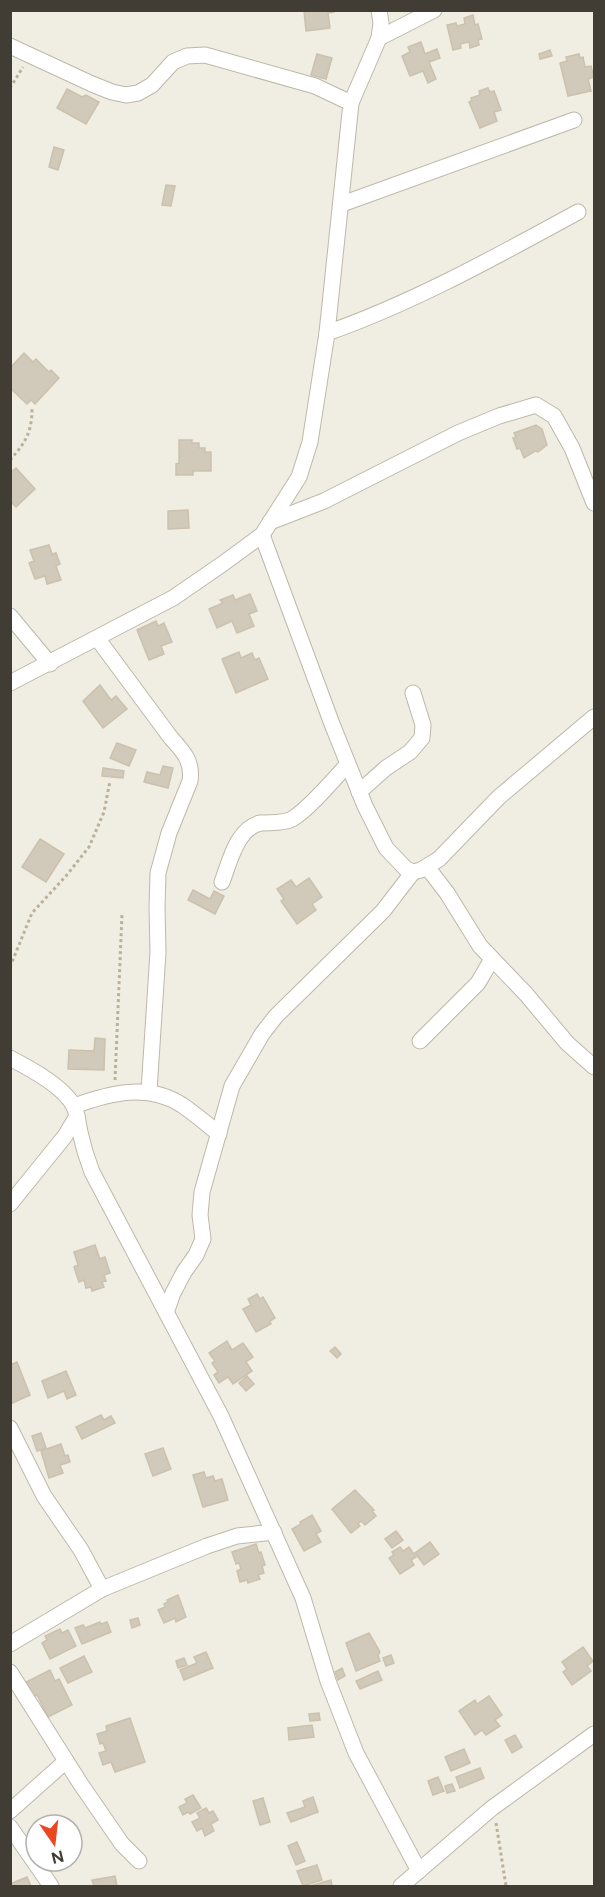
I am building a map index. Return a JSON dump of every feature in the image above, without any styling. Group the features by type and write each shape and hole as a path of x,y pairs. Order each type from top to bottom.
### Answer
{"street":[{"path":"266,528 299,477 310,442 327,333 351,104 379,38 381,23 379,10"},
{"path":"379,38 435,10"},
{"path":"10,46 92,84 126,95 138,93 152,85 173,62 187,56 205,55 315,86 351,104"},
{"path":"342,204 574,120"},
{"path":"327,333 399,304 579,212"},
{"path":"10,683 172,598 266,528 458,433 499,416 536,405 554,416 572,448 594,502"},
{"path":"266,528 348,764 376,831 386,848 402,866 420,870 447,893 473,936 492,959 526,994 567,1043 594,1067"},
{"path":"10,616 50,664"},
{"path":"97,638 171,738 183,750 191,771 190,781 162,854 158,873 158,952 149,1091"},
{"path":"359,792 386,768 410,752 422,738 424,731 422,718 413,693"},
{"path":"167,1310 173,1293 204,1239 200,1215 202,1192 232,1086 262,1034 276,1016 383,911 420,870 439,859 499,797 594,717"},
{"path":"222,882 234,850 250,827 286,821 299,814 348,764"},
{"path":"420,1041 478,983 492,959"},
{"path":"10,1058 29,1068 56,1088 68,1098 76,1111 85,1154 92,1172 116,1220 167,1310 221,1416 303,1598 328,1681 356,1753 420,1871"},
{"path":"10,1204 65,1136 76,1111 114,1094 149,1091 164,1096 181,1105 219,1134"},
{"path":"10,1428 44,1496 81,1550 102,1588"},
{"path":"10,1644 102,1588 237,1536 274,1532"},
{"path":"10,1672 122,1844 139,1861"},
{"path":"401,1887 492,1808 594,1734"},
{"path":"10,1811 66,1761"},
{"path":"10,1827 51,1887"}],"path":[{"path":"10,88 30,56"},
{"path":"10,460 26,440 30,430 32,408"},
{"path":"10,967 32,913 89,847 105,812 110,781"},
{"path":"114,1094 122,914"},
{"path":"492,1808 506,1887"}],"building":[{"path":"302,10 334,10 328,13 330,28 306,31"},
{"path":"473,15 482,39 478,40 479,45 470,48 469,42 460,44 461,48 453,50 447,25 465,24 464,18"},
{"path":"421,42 425,54 437,49 440,58 429,62 436,79 428,83 423,71 410,76 402,56 410,52 408,47"},
{"path":"550,50 552,56 540,59 539,54"},
{"path":"317,54 332,58 326,79 311,75"},
{"path":"579,54 580,58 583,57 585,67 591,66 594,77 588,79 591,91 568,96 560,63 567,61 566,57"},
{"path":"488,88 490,92 494,91 501,110 494,112 497,121 480,128 469,102 472,101 471,98 480,95 479,91"},
{"path":"67,89 99,102 86,124 57,108"},
{"path":"54,147 64,150 58,170 49,167"},
{"path":"166,185 175,186 171,206 162,205"},
{"path":"24,353 33,362 36,359 59,378 35,404 31,400 27,404 10,388 10,368"},
{"path":"536,425 542,429 547,445 524,458 520,448 517,449 513,438 516,437 514,433"},
{"path":"179,440 192,440 192,443 199,443 199,448 205,448 205,452 211,452 211,471 193,471 193,475 176,475 176,464 179,463"},
{"path":"16,468 35,489 16,507 10,501 10,473"},
{"path":"188,510 189,528 168,529 168,511"},
{"path":"49,545 52,554 56,553 60,564 56,566 61,580 47,584 45,576 35,579 29,563 34,561 30,550"},
{"path":"250,594 257,611 249,614 254,626 237,633 232,621 217,628 209,609 223,603 220,600 233,595 235,600"},
{"path":"156,621 158,626 164,623 172,642 161,646 164,654 149,660 137,630"},
{"path":"239,652 241,658 252,653 255,660 259,658 268,679 236,693 222,659"},
{"path":"100,685 111,700 116,696 127,709 103,728 83,701"},
{"path":"117,743 136,750 129,766 110,758"},
{"path":"163,766 173,768 168,788 144,782 147,772 160,775"},
{"path":"103,768 124,771 123,778 102,776"},
{"path":"40,839 64,854 46,882 22,867"},
{"path":"309,878 322,897 312,904 316,910 297,924 281,901 284,899 277,889 291,880 296,887"},
{"path":"193,890 210,899 214,891 224,896 215,914 188,900"},
{"path":"95,1038 105,1039 104,1070 68,1069 69,1050 94,1051"},
{"path":"95,1245 100,1259 105,1257 110,1273 104,1275 106,1281 102,1282 104,1287 92,1291 91,1287 86,1288 84,1280 79,1282 74,1267 78,1265 74,1252"},
{"path":"257,1294 260,1299 263,1297 275,1318 270,1321 271,1324 256,1332 243,1309 251,1305 248,1299"},
{"path":"227,1341 232,1350 243,1343 253,1357 246,1362 252,1371 233,1384 228,1377 219,1383 214,1375 218,1372 212,1363 215,1361 209,1353"},
{"path":"335,1347 341,1354 337,1358 330,1351"},
{"path":"17,1362 30,1395 10,1404 10,1365"},
{"path":"66,1371 76,1395 67,1399 64,1391 48,1398 42,1381"},
{"path":"247,1376 254,1384 246,1391 239,1383"},
{"path":"101,1415 104,1420 111,1416 115,1423 82,1439 76,1427"},
{"path":"41,1433 46,1448 37,1451 32,1436"},
{"path":"61,1444 70,1462 60,1465 63,1473 49,1478 41,1451"},
{"path":"163,1448 171,1469 153,1476 145,1454"},
{"path":"204,1472 206,1478 213,1476 215,1481 222,1479 228,1500 203,1507 193,1475"},
{"path":"355,1490 374,1510 372,1511 376,1516 365,1525 361,1521 358,1524 360,1526 351,1533 332,1509"},
{"path":"312,1515 321,1531 316,1534 321,1542 304,1551 292,1529"},
{"path":"396,1531 403,1540 392,1548 385,1539"},
{"path":"430,1542 439,1554 424,1565 415,1553"},
{"path":"256,1544 265,1565 262,1566 264,1573 258,1575 260,1579 248,1583 247,1580 240,1582 237,1571 241,1569 239,1563 236,1564 232,1552"},
{"path":"400,1547 403,1551 409,1547 416,1557 411,1560 414,1565 400,1574 389,1558 394,1555 392,1552"},
{"path":"178,1595 186,1617 176,1622 175,1618 164,1623 158,1610 165,1607 167,1600"},
{"path":"138,1618 140,1625 132,1628 130,1620"},
{"path":"100,1622 101,1624 107,1622 111,1632 82,1644 75,1628 83,1625 85,1628"},
{"path":"60,1629 62,1633 68,1630 76,1646 50,1659 42,1643 47,1640 45,1636"},
{"path":"369,1633 380,1652 378,1655 380,1661 356,1671 346,1643"},
{"path":"583,1647 593,1661 587,1666 591,1671 572,1685 563,1672 567,1669 562,1662"},
{"path":"206,1652 213,1668 184,1680 180,1670 197,1663 194,1657"},
{"path":"391,1655 394,1663 386,1666 383,1658"},
{"path":"84,1656 92,1672 68,1683 60,1668"},
{"path":"184,1658 187,1665 178,1668 176,1661"},
{"path":"342,1668 345,1676 338,1680 335,1672"},
{"path":"50,1670 55,1681 59,1679 72,1705 48,1717 37,1695 33,1697 26,1682"},
{"path":"378,1671 382,1680 360,1689 356,1681"},
{"path":"489,1696 502,1715 495,1720 500,1726 486,1735 482,1730 475,1735 459,1711 475,1700 477,1704"},
{"path":"319,1713 320,1720 310,1721 309,1714"},
{"path":"130,1718 145,1762 115,1772 111,1762 103,1765 99,1753 106,1751 103,1743 100,1744 97,1734 107,1731 106,1726"},
{"path":"312,1725 314,1737 289,1740 288,1728"},
{"path":"515,1735 522,1747 512,1753 505,1740"},
{"path":"464,1749 470,1763 451,1771 445,1757"},
{"path":"480,1768 484,1778 460,1788 456,1777"},
{"path":"438,1777 444,1791 433,1795 428,1781"},
{"path":"452,1784 455,1791 447,1793 445,1786"},
{"path":"193,1795 201,1808 183,1815 179,1807 187,1803 185,1799"},
{"path":"313,1797 318,1812 291,1822 287,1813 305,1807 303,1801"},
{"path":"263,1798 270,1822 260,1825 253,1801"},
{"path":"206,1808 209,1813 213,1811 218,1820 211,1824 214,1831 205,1836 202,1828 197,1831 192,1822 200,1818 197,1813"},
{"path":"297,1842 305,1861 296,1865 288,1846"},
{"path":"317,1865 322,1880 303,1886 297,1871"},
{"path":"115,1876 117,1886 94,1886 92,1880"},
{"path":"27,1877 31,1886 11,1886 10,1884"},
{"path":"331,1880 332,1886 310,1886"}]}
